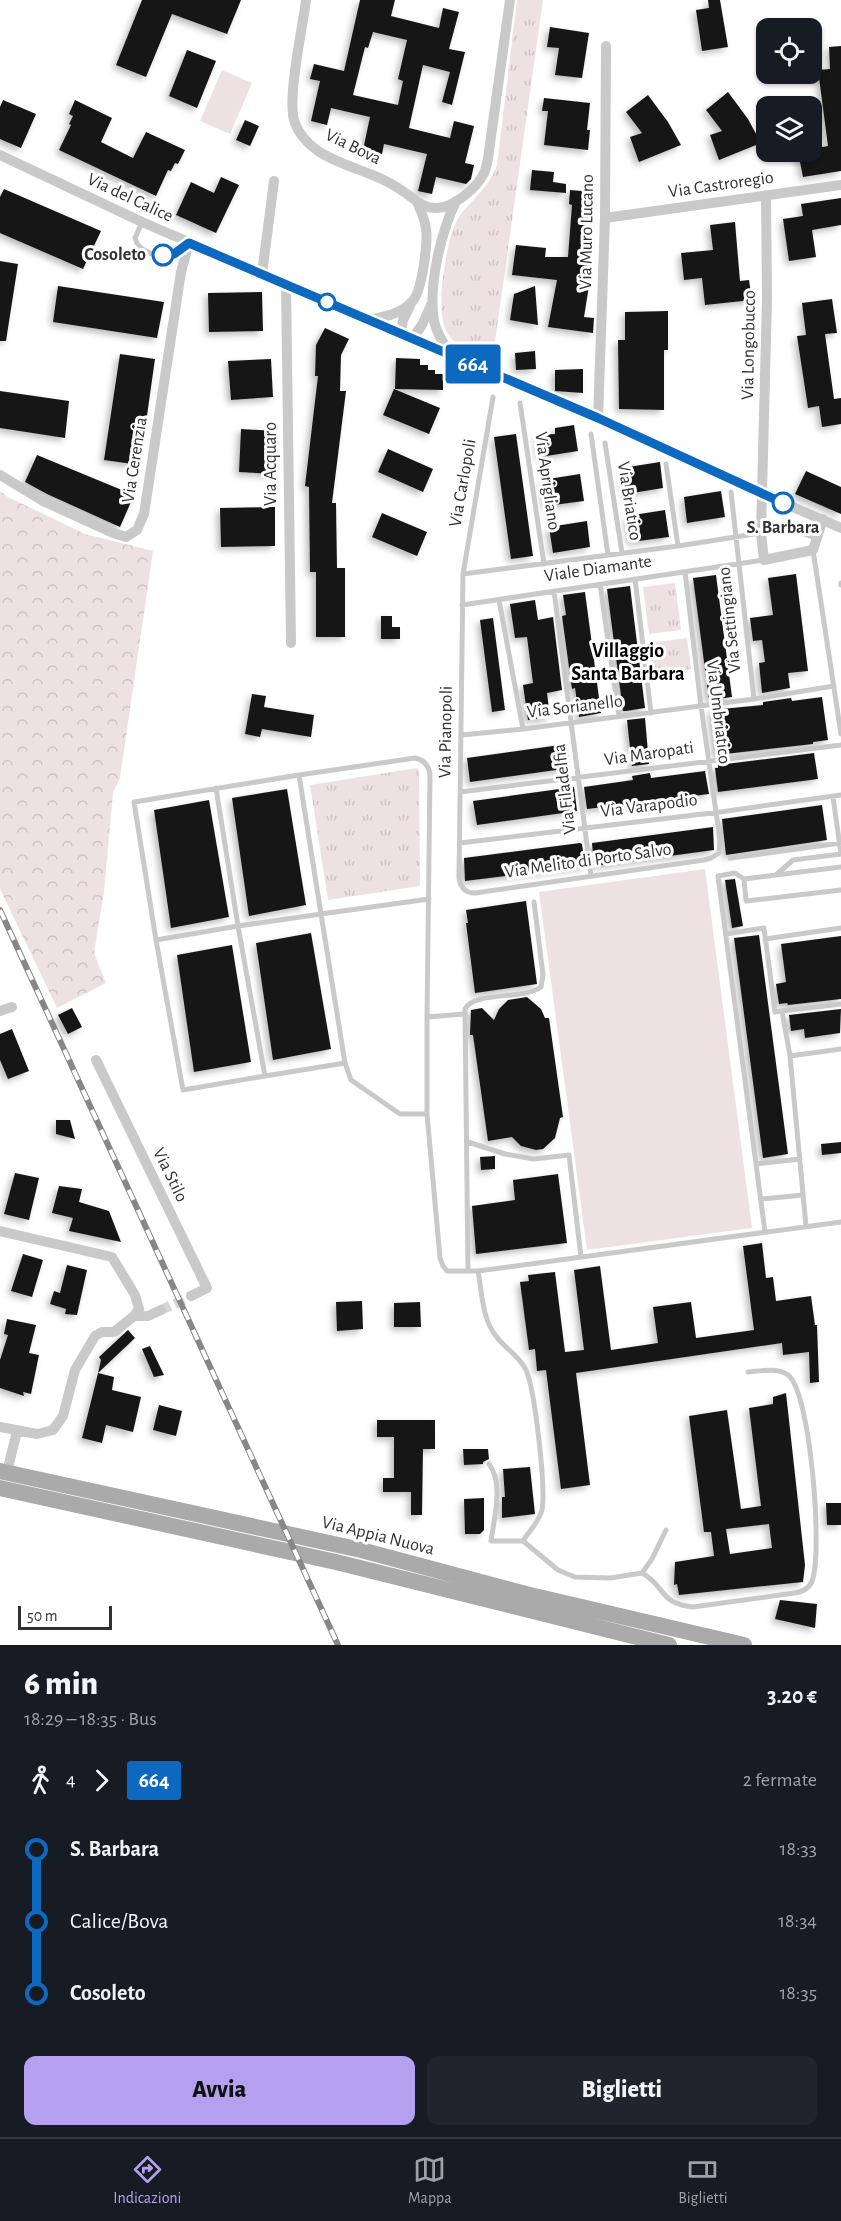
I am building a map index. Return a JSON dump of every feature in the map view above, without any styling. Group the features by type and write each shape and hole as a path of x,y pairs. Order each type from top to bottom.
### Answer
{"main road":[{"name":"Via Appia Nuova","path":"3,1471 361,1550 526,1594 744,1645"},
{"name":"Via Appia Nuova","path":"0,1488 336,1562 669,1645"}],"street":[{"name":"Via Bova","path":"306,0 291,104 298,130 319,151 389,183 417,202 431,208 439,208 457,199 478,182 485,169 510,0"},
{"name":"Via Muro Lucano","path":"598,418 605,218 606,46"},
{"name":"Via del Calice","path":"0,155 189,243 598,418 841,528"},
{"path":"262,274 274,181"},
{"name":"Via Castroregio","path":"605,218 841,185"},
{"name":"Via Longobucco","path":"764,560 761,533 767,298 766,195"},
{"name":"Via Bova","path":"451,355 436,328 433,302 442,237 457,199"},
{"path":"401,333 403,320 418,290 427,236 425,220 417,202"},
{"name":"Via Cerenzia","path":"0,475 43,501 113,533 126,537 137,530 144,514 181,272 189,243"},
{"name":"Via Acquaro","path":"286,284 291,643"},
{"name":"Via Bova","path":"412,339 423,325 433,302"},
{"path":"369,320 392,314 412,303"},
{"path":"764,560 813,550 823,519"},
{"path":"0,1011 12,1007"},
{"name":"Via Stilo","path":"96,1060 207,1288 191,1296"},
{"path":"0,1230 112,1257 137,1299 139,1309 114,1332 102,1332 95,1336 75,1370 63,1416 53,1430 42,1434 0,1427"},
{"path":"134,1316 148,1316 161,1310"},
{"path":"3,1471 17,1431"}],"lane":[{"path":"142,222 135,238 137,245 143,249 156,254 168,255 179,252 189,243"},
{"name":"Via Carlopoli","path":"463,574 493,397"},
{"name":"Via Aprigliano","path":"520,403 544,564"},
{"name":"Via Briatico","path":"591,434 608,555"},
{"name":"Via Briatico","path":"605,443 622,553"},
{"name":"Via Briatico","path":"594,456 607,454"},
{"path":"666,464 678,546"},
{"name":"Via Settingiano","path":"731,492 754,699"},
{"path":"762,520 817,538"},
{"name":"Viale Diamante","path":"463,574 761,533"},
{"path":"813,550 841,734"},
{"name":"Viale Diamante","path":"462,605 764,560"},
{"name":"Via Umbriatico","path":"685,572 720,846 717,855"},
{"name":"Via Pianopoli","path":"463,574 459,877 464,889"},
{"path":"635,579 651,713"},
{"path":"600,584 619,716"},
{"name":"Via Filadelfia","path":"554,591 591,876"},
{"path":"499,600 523,729"},
{"name":"Via Sorianello","path":"462,735 651,713 834,686"},
{"name":"Via Maropati","path":"460,792 841,745"},
{"path":"345,1063 183,1090 134,802 403,759 415,758 425,762 430,775 428,1114 441,1262 447,1271 478,1271 841,1222"},
{"path":"299,776 345,1063 351,1080 400,1114 428,1114"},
{"path":"216,788 265,1076"},
{"name":"Via Varapodio","path":"460,843 716,813 841,795"},
{"path":"776,875 793,860 841,854 833,796"},
{"path":"730,858 840,843"},
{"name":"Via Melito di Porto Salvo","path":"464,889 475,893 704,860 717,855"},
{"path":"765,1232 718,876 735,873 744,879 841,867"},
{"path":"744,879 746,901 841,890"},
{"path":"156,940 429,898"},
{"path":"468,1271 468,1142 464,1014 466,1005 473,1001 529,993 541,987 543,975 534,902"},
{"path":"726,934 764,928 775,1012 841,1004"},
{"path":"765,939 841,928"},
{"path":"782,1011 790,1056 806,1226"},
{"path":"427,1017 464,1014"},
{"path":"790,1056 841,1049"},
{"path":"468,1142 505,1154 534,1159 569,1155 581,1257"},
{"path":"756,1164 800,1159"},
{"path":"761,1198 803,1195"},
{"path":"478,1271 488,1324 498,1339 520,1360 531,1384 540,1451 542,1508 539,1520 523,1541"},
{"path":"489,1464 496,1482 496,1507 491,1540 523,1541 558,1570 568,1575 601,1578 642,1573 652,1579 668,1599 680,1605 693,1607 798,1592 811,1584 814,1574 815,1550 814,1489 801,1398 795,1383 787,1373 775,1370 748,1372"},
{"path":"642,1573 652,1559 666,1530"}],"green space":[{"path":"517,0 543,0 492,363 462,347 447,333 443,323 442,309 443,275 454,227 459,217 490,179 497,165"},
{"path":"222,70 252,83 230,134 200,121"},
{"path":"0,491 85,534 153,551 120,778 113,792 104,892 94,953 106,983 57,1008 0,889"},
{"path":"675,583 681,630 649,634 643,587"},
{"path":"687,638 691,669 653,675 648,643"},
{"path":"417,768 419,771 420,886 328,900 310,785"},
{"path":"705,869 752,1228 587,1250 539,892"}],"building":[{"path":"142,0 241,0 227,34 172,14 146,77 116,65"},
{"path":"360,0 395,0 391,16 439,28 443,8 459,12 449,49 465,52 452,105 442,102 450,72 423,65 409,128 450,138 454,121 474,126 465,163 474,165 471,179 466,184 436,177 432,194 418,191 427,154 384,144 382,154 363,150 370,117 331,108 327,125 311,121 320,81 310,79 314,64 344,71","holes":["373,32 407,40 398,79 403,81 398,105 353,95 365,47 368,48"]},
{"path":"708,0 720,0 728,47 702,51 696,10 709,8"},
{"path":"550,27 589,33 582,78 555,75 559,48 547,47"},
{"path":"841,46 841,171 803,177 800,162 822,162 822,147 828,146 820,84 822,84 822,70 830,69 829,47"},
{"path":"187,50 216,61 197,108 169,96"},
{"path":"728,92 756,134 756,145 719,160 710,135 722,131 706,110"},
{"path":"648,95 668,122 681,145 639,162 630,137 642,133 626,112"},
{"path":"544,98 590,103 587,130 590,130 588,150 544,145 548,111 542,111"},
{"path":"3,100 36,114 21,148 0,139 0,107"},
{"path":"75,100 112,118 101,142 133,158 146,132 185,150 178,164 175,163 171,171 168,170 156,196 59,150 71,125 69,124 73,116 69,114"},
{"path":"245,120 259,126 250,146 236,140"},
{"path":"532,170 554,172 553,182 566,184 566,193 530,190"},
{"path":"221,177 239,185 216,233 176,215 191,182 214,193"},
{"path":"4,189 101,231 83,269 0,233 0,197"},
{"path":"570,190 593,192 588,292 584,317 594,318 593,333 548,327 557,280 512,275 516,245 546,248 545,257 568,257 572,205 569,204"},
{"path":"841,198 841,225 812,230 816,257 789,261 783,219 803,216 801,204"},
{"path":"735,222 740,281 749,280 752,300 705,305 702,278 684,280 681,253 713,250 710,225"},
{"path":"0,261 18,264 6,341 0,341"},
{"path":"58,286 164,302 157,338 53,322"},
{"path":"535,286 538,325 510,320 514,294"},
{"path":"262,292 263,331 209,332 208,293"},
{"path":"832,299 837,333 825,334 834,399 841,398 841,424 822,427 819,406 808,408 797,336 806,335 802,303"},
{"path":"668,311 668,350 664,350 664,410 619,409 618,340 625,340 625,312"},
{"path":"325,328 349,339 341,355 340,391 346,391 332,503 336,503 337,568 345,568 345,637 316,637 316,572 310,572 309,487 305,486 318,376 315,376 316,345"},
{"path":"535,351 536,369 516,370 515,353"},
{"path":"120,354 155,359 140,465 104,460"},
{"path":"396,358 420,359 420,365 428,365 428,370 435,370 435,374 443,374 443,390 395,389"},
{"path":"271,359 273,397 231,400 228,361"},
{"path":"583,369 583,393 555,391 555,370"},
{"path":"394,389 440,408 429,434 383,415"},
{"path":"0,391 69,401 65,438 0,428"},
{"path":"574,425 578,451 540,457 537,435 555,434 555,428"},
{"path":"241,429 276,431 273,474 239,472"},
{"path":"516,434 533,556 511,559 494,437"},
{"path":"388,449 433,469 423,492 378,472"},
{"path":"37,455 134,495 120,527 25,482"},
{"path":"660,462 663,488 626,494 622,468"},
{"path":"806,471 841,487 841,514 795,494"},
{"path":"580,474 584,501 546,506 542,480"},
{"path":"721,491 725,517 687,523 684,497"},
{"path":"275,507 275,546 221,547 220,508"},
{"path":"665,510 669,537 631,542 627,516"},
{"path":"382,513 427,532 417,556 372,537"},
{"path":"587,521 590,547 553,553 549,527"},
{"path":"796,574 808,671 788,673 790,688 762,693 759,663 765,662 762,640 753,641 750,618 773,615 768,578"},
{"path":"716,575 732,697 709,700 693,578"},
{"path":"630,586 645,708 623,711 607,589"},
{"path":"585,592 601,713 579,717 575,688 572,689 562,616 566,615 563,595"},
{"path":"535,600 538,620 553,617 562,690 547,693 550,717 528,720 523,685 533,683 527,637 515,638 510,604"},
{"path":"381,616 392,616 392,627 400,627 400,639 381,639"},
{"path":"493,618 505,710 492,712 480,620"},
{"path":"252,694 266,696 264,707 314,715 311,737 262,729 260,737 245,734"},
{"path":"822,697 828,740 813,742 813,744 716,755 711,710 763,705 763,702 791,698 792,701"},
{"path":"645,718 649,764 632,766 627,720"},
{"path":"567,744 570,768 470,782 467,758"},
{"path":"814,753 818,779 718,792 715,768 718,768 718,765"},
{"path":"705,771 709,794 587,809 584,787 633,780 632,776 650,773 651,778"},
{"path":"574,787 577,811 477,825 473,801"},
{"path":"287,789 306,905 249,916 232,798"},
{"path":"209,800 229,917 171,928 154,810"},
{"path":"822,805 827,840 726,855 722,819"},
{"path":"713,827 714,850 595,866 594,864 592,843"},
{"path":"580,843 585,866 465,881 464,858"},
{"path":"735,879 743,926 732,928 725,880"},
{"path":"526,901 537,984 475,993 466,910"},
{"path":"311,933 331,1049 273,1060 256,943"},
{"path":"759,935 788,1154 763,1158 734,938"},
{"path":"841,936 841,999 779,1004 776,984 786,982 781,944"},
{"path":"232,945 251,1062 194,1072 177,955"},
{"path":"527,997 541,1009 545,1018 549,1018 563,1117 560,1118 555,1138 543,1149 536,1150 521,1146 512,1137 488,1141 473,1035 470,1035 471,1010 482,1008 494,1020 499,1009 508,1000"},
{"path":"72,1008 82,1027 68,1034 58,1015"},
{"path":"841,1009 840,1033 805,1038 804,1029 791,1031 789,1015"},
{"path":"12,1029 29,1071 8,1079 0,1060 0,1034"},
{"path":"56,1120 70,1120 75,1139 56,1134"},
{"path":"841,1142 841,1153 822,1155 821,1144"},
{"path":"495,1156 495,1169 481,1170 480,1157"},
{"path":"15,1173 39,1178 29,1220 4,1214"},
{"path":"558,1174 567,1243 476,1254 472,1206 515,1200 513,1180"},
{"path":"59,1186 82,1189 79,1202 109,1211 121,1242 69,1231 73,1218 52,1213"},
{"path":"762,1243 766,1278 773,1277 776,1301 811,1296 815,1325 817,1325 819,1382 810,1383 809,1352 783,1355 782,1343 576,1373 590,1485 561,1489 546,1370 537,1371 535,1349 529,1350 520,1282 529,1281 528,1275 555,1272 565,1352 584,1350 574,1270 600,1266 611,1350 658,1343 653,1307 691,1302 696,1338 754,1330 743,1246"},
{"path":"23,1254 43,1260 32,1297 11,1291"},
{"path":"67,1265 87,1270 77,1315 65,1314 66,1309 50,1304 54,1291 60,1293"},
{"path":"362,1301 363,1329 337,1331 336,1302"},
{"path":"420,1302 421,1327 394,1327 394,1303"},
{"path":"7,1319 36,1325 29,1353 39,1355 31,1394 23,1392 24,1396 0,1388 0,1360 8,1335 4,1334"},
{"path":"128,1330 135,1338 98,1373 101,1360 99,1357"},
{"path":"150,1346 164,1375 154,1377 142,1349"},
{"path":"98,1373 114,1377 112,1390 141,1397 133,1432 106,1425 102,1443 82,1438"},
{"path":"786,1393 805,1565 803,1582 679,1595 677,1584 674,1585 675,1562 714,1556 711,1532 704,1532 689,1416 727,1410 741,1509 761,1506 749,1408 773,1404 773,1397","holes":["769,1524 772,1548 730,1554 726,1529"]},
{"path":"159,1405 182,1411 176,1436 153,1430"},
{"path":"377,1420 435,1420 435,1449 423,1449 422,1515 411,1515 411,1492 383,1492 383,1478 394,1478 394,1437 377,1437"},
{"path":"463,1449 488,1449 489,1459 483,1464 464,1465"},
{"path":"530,1467 535,1514 502,1518 502,1497 505,1497 503,1469"},
{"path":"484,1498 484,1530 480,1534 465,1534 464,1499"},
{"path":"826,1503 841,1503 841,1525 827,1525"},
{"path":"780,1600 817,1604 815,1628 775,1619"}],"tunnel":[{"path":"161,1310 191,1296"}],"railway":[{"path":"0,910 338,1645"}],"bus line":[{"name":"664","path":"163,255 179,252 189,243 598,418 783,503"}],"place":[{"name":"Cosoleto","path":"163,255"},
{"name":"S. Barbara","path":"783,503"}],"district":[{"name":"Villaggio Santa Barbara","path":"628,662"}]}
